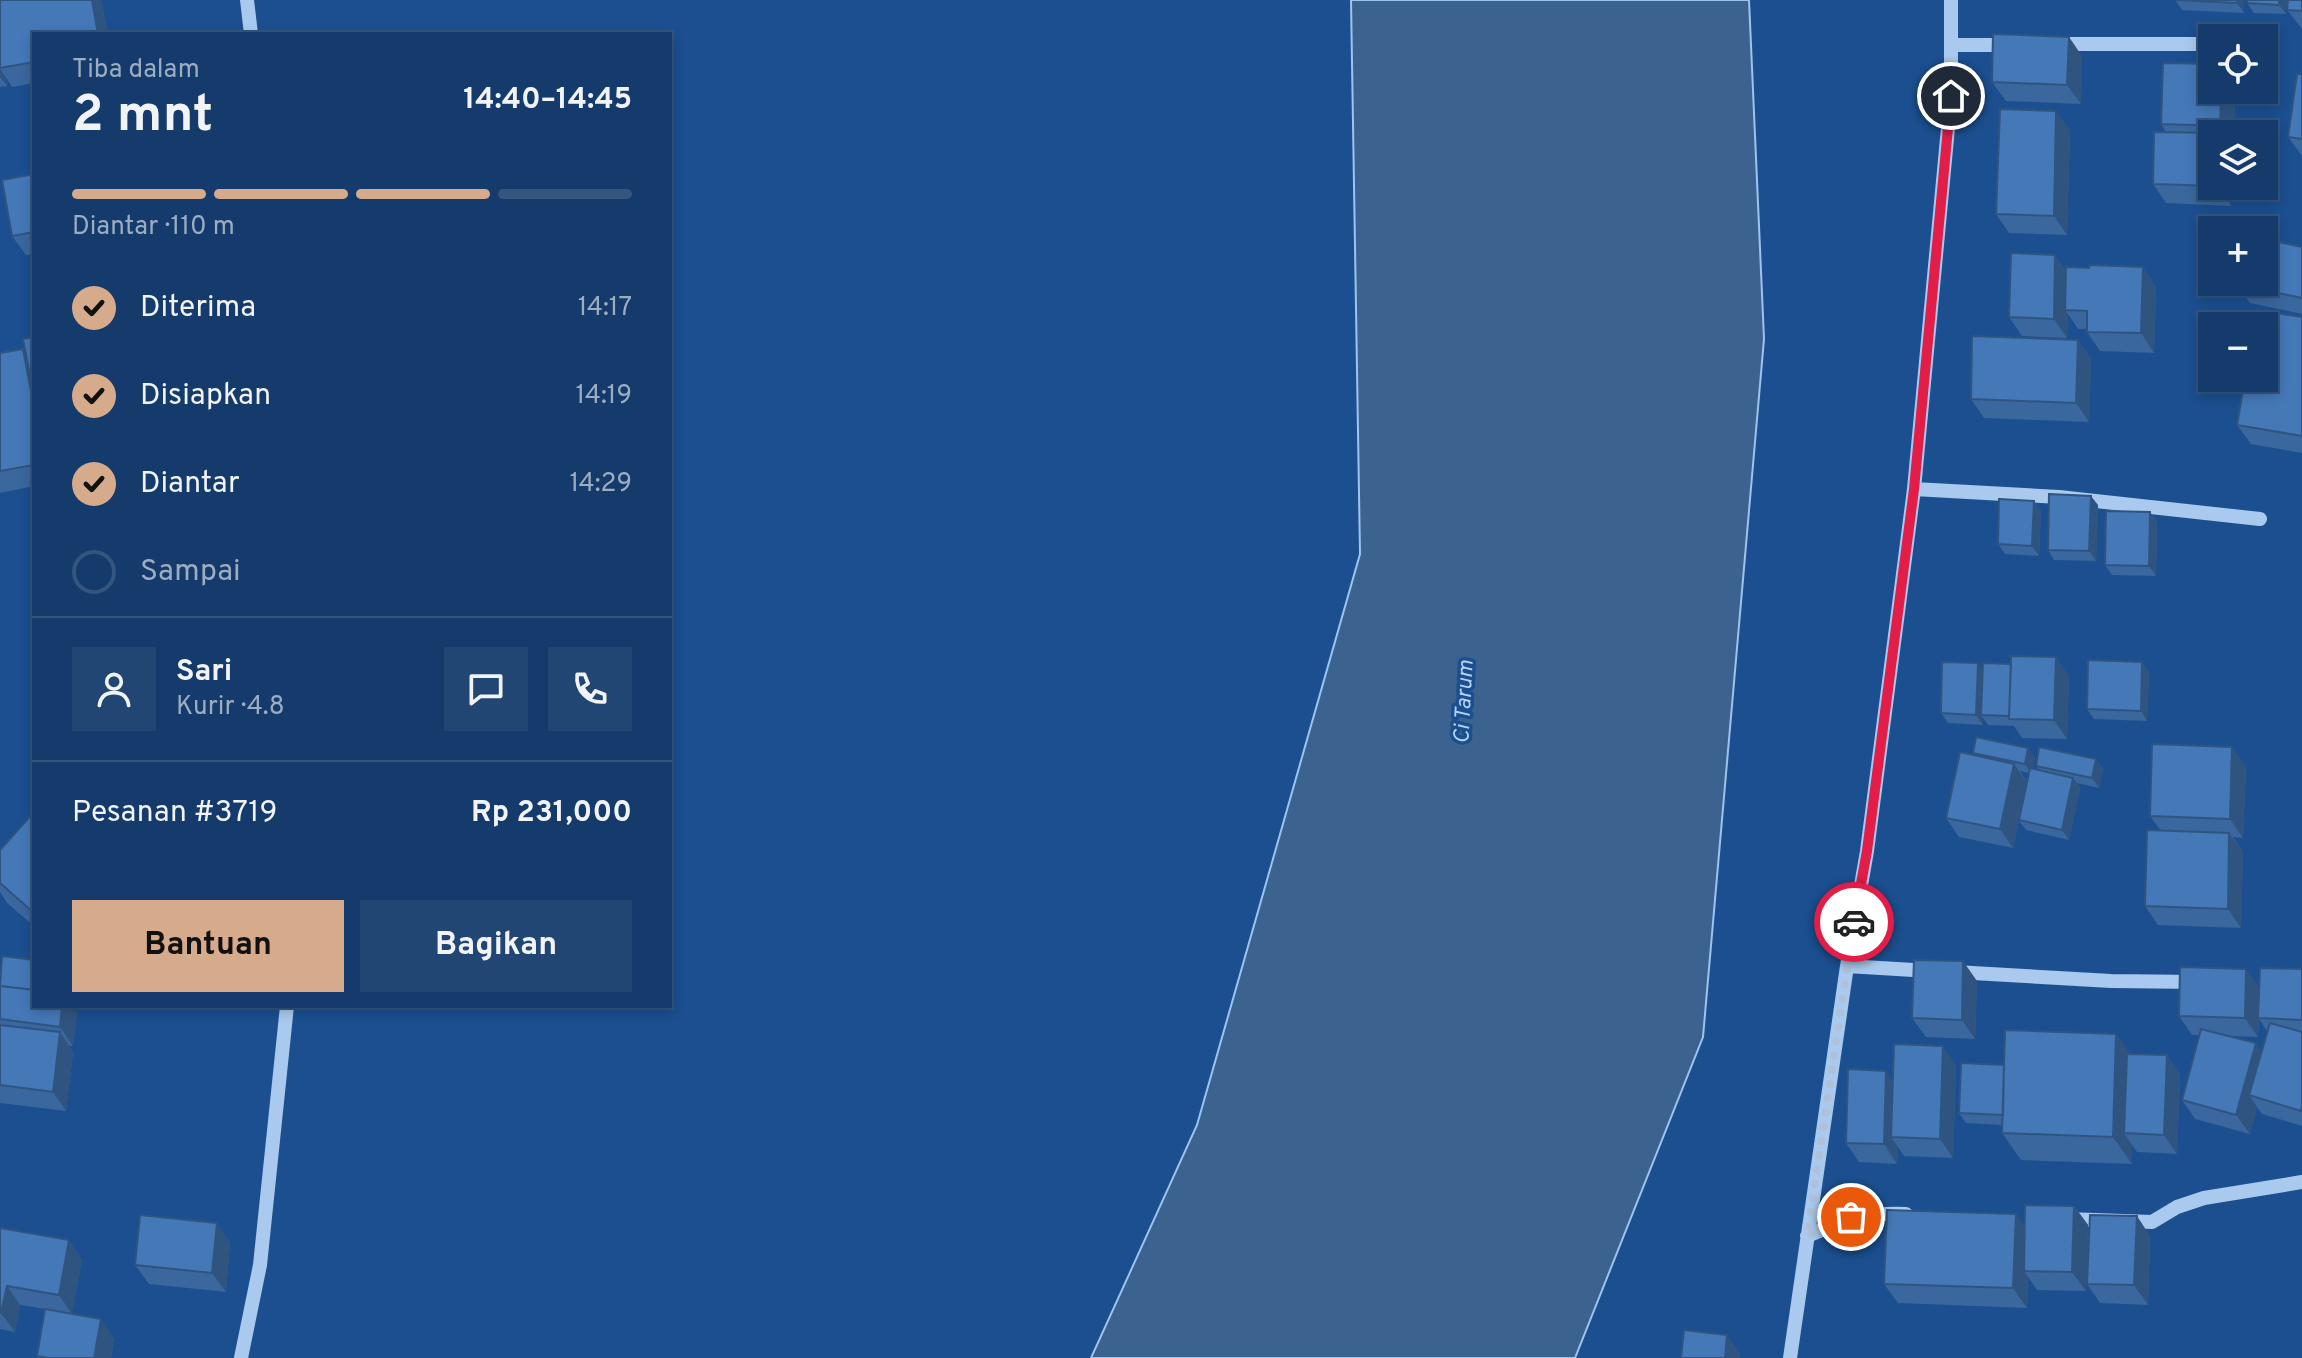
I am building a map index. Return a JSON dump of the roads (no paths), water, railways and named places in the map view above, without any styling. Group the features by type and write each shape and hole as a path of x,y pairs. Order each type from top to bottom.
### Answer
{"street":[{"path":"247,0 251,32"},
{"path":"1790,1358 1847,966 1867,851 1914,489 1951,96 1951,0"},
{"path":"1951,45 2198,44"},
{"path":"1914,489 2059,497 2260,519"},
{"path":"1847,966 2111,981 2207,982"},
{"path":"241,1358 260,1265 287,1008"},
{"path":"2049,1218 2152,1222 2177,1207 2204,1198 2302,1182"},
{"path":"1807,1236 1851,1217 1881,1213 1927,1214"}],"water":[{"name":"Ci Tarum","path":"1351,0 1749,0 1764,339 1703,1037 1575,1358 1091,1358 1197,1125 1360,554"}]}
